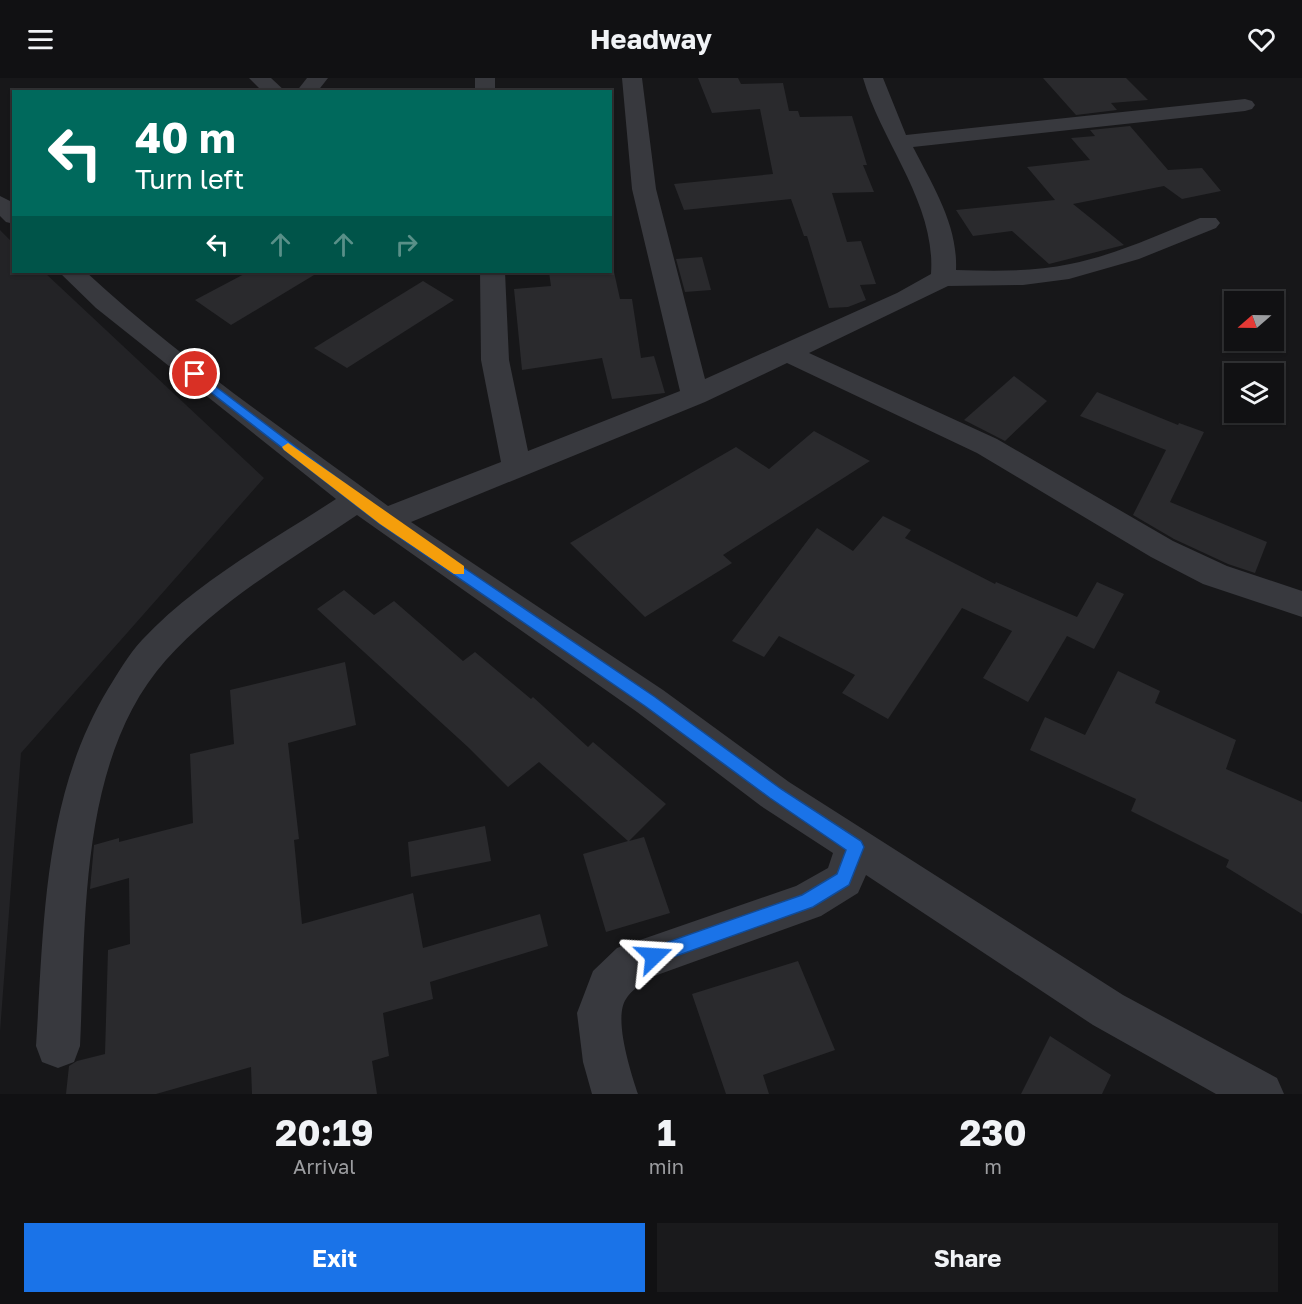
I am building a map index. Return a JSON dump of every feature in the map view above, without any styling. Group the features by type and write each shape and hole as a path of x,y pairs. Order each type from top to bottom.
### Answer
{"street":[{"path":"259,78 274,90"},
{"path":"308,90 318,78"},
{"path":"632,78 644,189 695,395"},
{"path":"873,78 899,142 931,203 946,262 943,278"},
{"path":"899,142 1245,105"},
{"path":"0,203 12,215"},
{"path":"58,1046 73,827 90,761 119,700 154,649 215,594 371,510 517,468 695,395 906,298 943,278 1001,279 1052,275 1157,244 1208,223"},
{"path":"73,273 105,303 248,417 371,510 650,701 775,794 1108,1010 1261,1094"},
{"path":"492,273 495,360 517,468"},
{"path":"787,353 987,446 1036,477 1070,493 1172,554 1215,575 1302,604"},
{"path":"615,1094 605,1062 599,1013 608,986 632,963 807,902 843,880 855,847"}],"shaded area":[{"path":"0,230 12,242 12,273 45,273 264,478 21,753 0,1032"}],"building":[{"path":"698,78 738,78 741,84 783,83 789,111 798,111 800,117 852,116 867,165 863,165 874,192 832,193 847,242 861,241 876,284 860,285 866,300 848,307 829,308 807,236 804,236 791,199 684,210 674,184 773,174 760,109 712,113"},
{"path":"1043,78 1126,78 1148,100 1111,103 1117,110 1076,115"},
{"path":"1130,126 1168,170 1202,168 1221,191 1182,199 1164,186 1073,204 1124,245 1049,264 1012,231 973,236 956,210 1055,200 1027,167 1090,160 1071,138 1095,136 1090,130"},
{"path":"702,257 711,290 685,292 676,259"},
{"path":"614,272 620,299 632,299 641,358 654,356 665,393 612,399 602,358 522,370 514,289 551,286 549,273"},
{"path":"246,273 317,273 231,325 195,300"},
{"path":"423,281 454,300 347,368 314,348"},
{"path":"1014,376 1047,401 1005,441 964,420"},
{"path":"1097,392 1178,425 1179,423 1204,432 1170,502 1267,542 1255,573 1228,564 1174,539 1133,515 1166,450 1080,416"},
{"path":"814,431 870,461 723,555 732,563 645,617 570,543 736,447 769,469"},
{"path":"883,516 911,530 905,538 995,584 996,582 1077,617 1097,582 1124,594 1094,649 1067,636 1028,702 983,678 1012,631 962,608 888,719 842,693 855,675 779,636 764,657 732,641 817,528 853,551"},
{"path":"344,590 374,615 394,601 463,661 475,652 531,699 533,697 588,747 593,742 666,804 629,841 644,837 670,913 606,932 583,854 628,841 539,762 508,787 469,748 317,609"},
{"path":"345,662 356,725 288,743 299,839 294,840 302,924 413,893 423,948 540,914 548,946 430,982 433,999 383,1013 389,1056 372,1061 377,1094 252,1094 251,1067 156,1094 66,1094 69,1066 77,1061 105,1054 108,950 130,944 129,878 90,889 94,845 119,838 119,842 193,823 190,754 234,744 230,690"},
{"path":"1118,671 1160,691 1155,703 1236,740 1226,769 1302,802 1302,914 1226,867 1229,860 1131,811 1136,799 1030,750 1045,717 1085,735"},
{"path":"485,826 491,861 411,877 408,842"},
{"path":"798,961 835,1050 763,1075 769,1094 726,1094 692,994"},
{"path":"1050,1036 1111,1075 1102,1094 1021,1094"}],"slow traffic":[{"path":"288,447 385,520 459,570"}],"route":[{"path":"195,374 248,417 385,520 650,701 775,794 855,847 843,880 807,902 739,924 654,956"}]}
